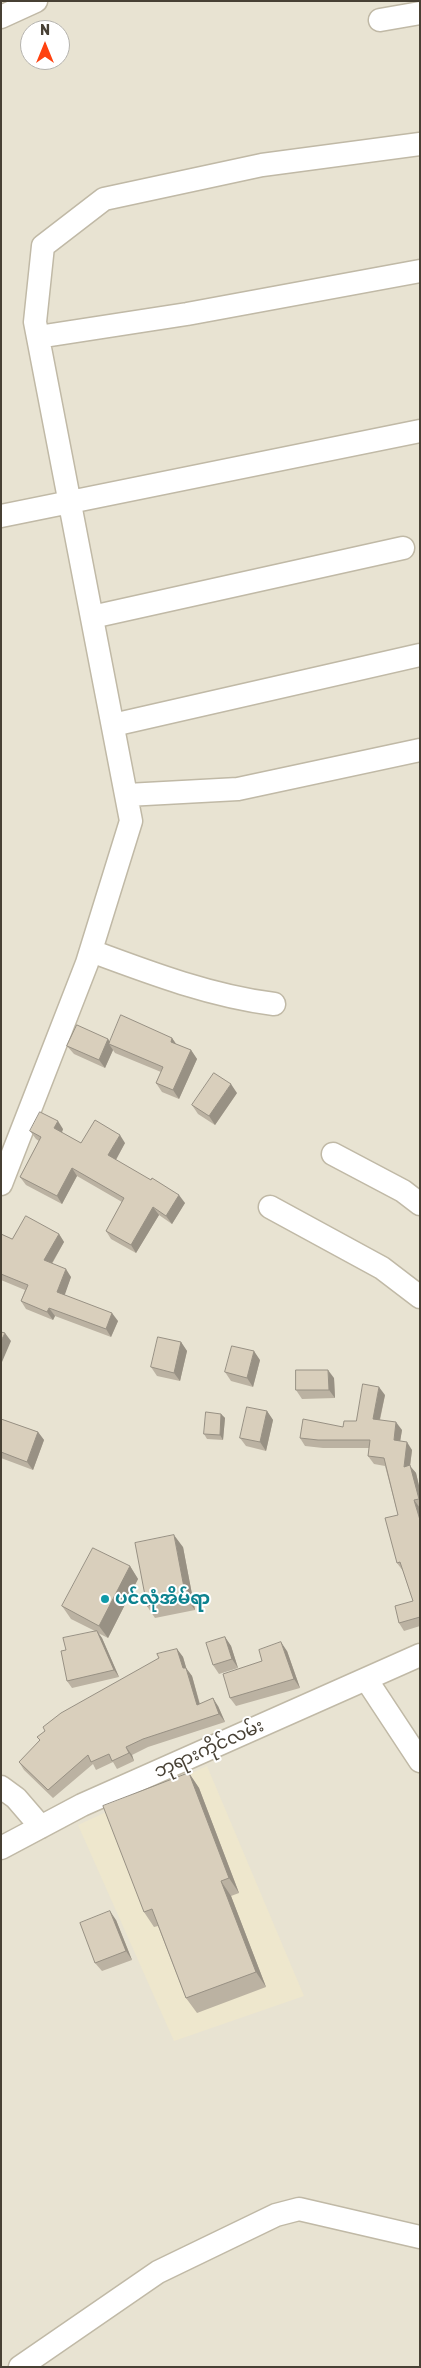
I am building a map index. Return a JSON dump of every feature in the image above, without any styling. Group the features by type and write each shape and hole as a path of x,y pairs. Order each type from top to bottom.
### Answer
{"street":[{"path":"1,17 36,1"},
{"path":"380,20 420,13"},
{"path":"1,1184 91,951 131,822 38,337 36,322 43,246 104,200 262,165 420,144"},
{"path":"38,337 187,314 420,271"},
{"path":"1,516 420,431"},
{"path":"92,617 403,548"},
{"path":"113,725 420,655"},
{"path":"126,795 238,789 420,750"},
{"path":"91,951 163,978 249,1001 274,1004"},
{"path":"333,1154 403,1192 420,1204"},
{"path":"270,1207 382,1268 420,1297"},
{"name":"ဘုရားကိုင်လမ်း","path":"1,1848 82,1805 420,1655"},
{"path":"366,1679 420,1761"},
{"path":"1,1787 16,1798 41,1827"},
{"path":"20,2367 158,2272 276,2215 299,2209 420,2237"}],"shaded area":[{"path":"1,1 420,1 420,2367 1,2367"},
{"path":"207,1766 304,1996 174,2041 78,1825"}],"building":[{"path":"121,1015 172,1038 171,1042 191,1050 173,1090 156,1083 163,1067 109,1044"},
{"path":"77,1025 108,1039 99,1060 67,1046"},
{"path":"214,1073 231,1084 209,1116 192,1105"},
{"path":"40,1112 58,1121 54,1128 81,1143 95,1120 120,1135 108,1155 151,1180 152,1178 179,1195 166,1216 153,1207 131,1245 106,1231 124,1198 72,1168 57,1196 20,1177 41,1137 30,1131"},
{"path":"26,1216 59,1234 44,1260 66,1269 57,1292 112,1313 106,1329 49,1308 47,1312 21,1301 28,1285 1,1274 1,1234 12,1239"},
{"path":"1,1332 5,1333 1,1341"},
{"path":"158,1337 181,1342 174,1373 151,1367"},
{"path":"232,1346 254,1351 247,1378 225,1372"},
{"path":"296,1370 328,1370 329,1390 296,1390"},
{"path":"363,1384 379,1387 373,1419 396,1422 394,1440 407,1442 404,1467 410,1465 419,1499 414,1500 420,1520 420,1617 399,1623 395,1606 413,1601 400,1562 397,1563 385,1518 398,1515 384,1458 368,1456 370,1440 300,1438 303,1419 343,1427 344,1421 356,1421"},
{"path":"247,1407 267,1411 260,1442 240,1438"},
{"path":"206,1412 221,1414 220,1435 204,1434"},
{"path":"1,1419 38,1432 27,1462 1,1452"},
{"name":"ပင်လုံအိမ်ရာ","path":"174,1535 186,1598 147,1606 135,1543"},
{"name":"ပင်လုံအိမ်ရာ","path":"93,1548 130,1566 99,1626 62,1606"},
{"path":"97,1631 114,1670 67,1681 61,1651 66,1650 63,1638"},
{"path":"225,1637 232,1659 213,1665 206,1643"},
{"path":"281,1642 294,1679 230,1698 223,1674 262,1661 259,1650"},
{"path":"177,1649 183,1668 186,1668 197,1705 213,1698 219,1714 143,1739 126,1747 129,1753 112,1761 109,1754 91,1762 88,1755 48,1790 19,1762 40,1740 37,1737 45,1731 43,1727 61,1713 159,1658 157,1654"},
{"path":"189,1773 229,1878 221,1881 256,1972 186,1998 152,1909 144,1912 103,1806"},
{"path":"110,1911 126,1951 95,1963 80,1923"}],"place":[{"name":"ပင်လုံအိမ်ရာ","path":"105,1599"}]}
